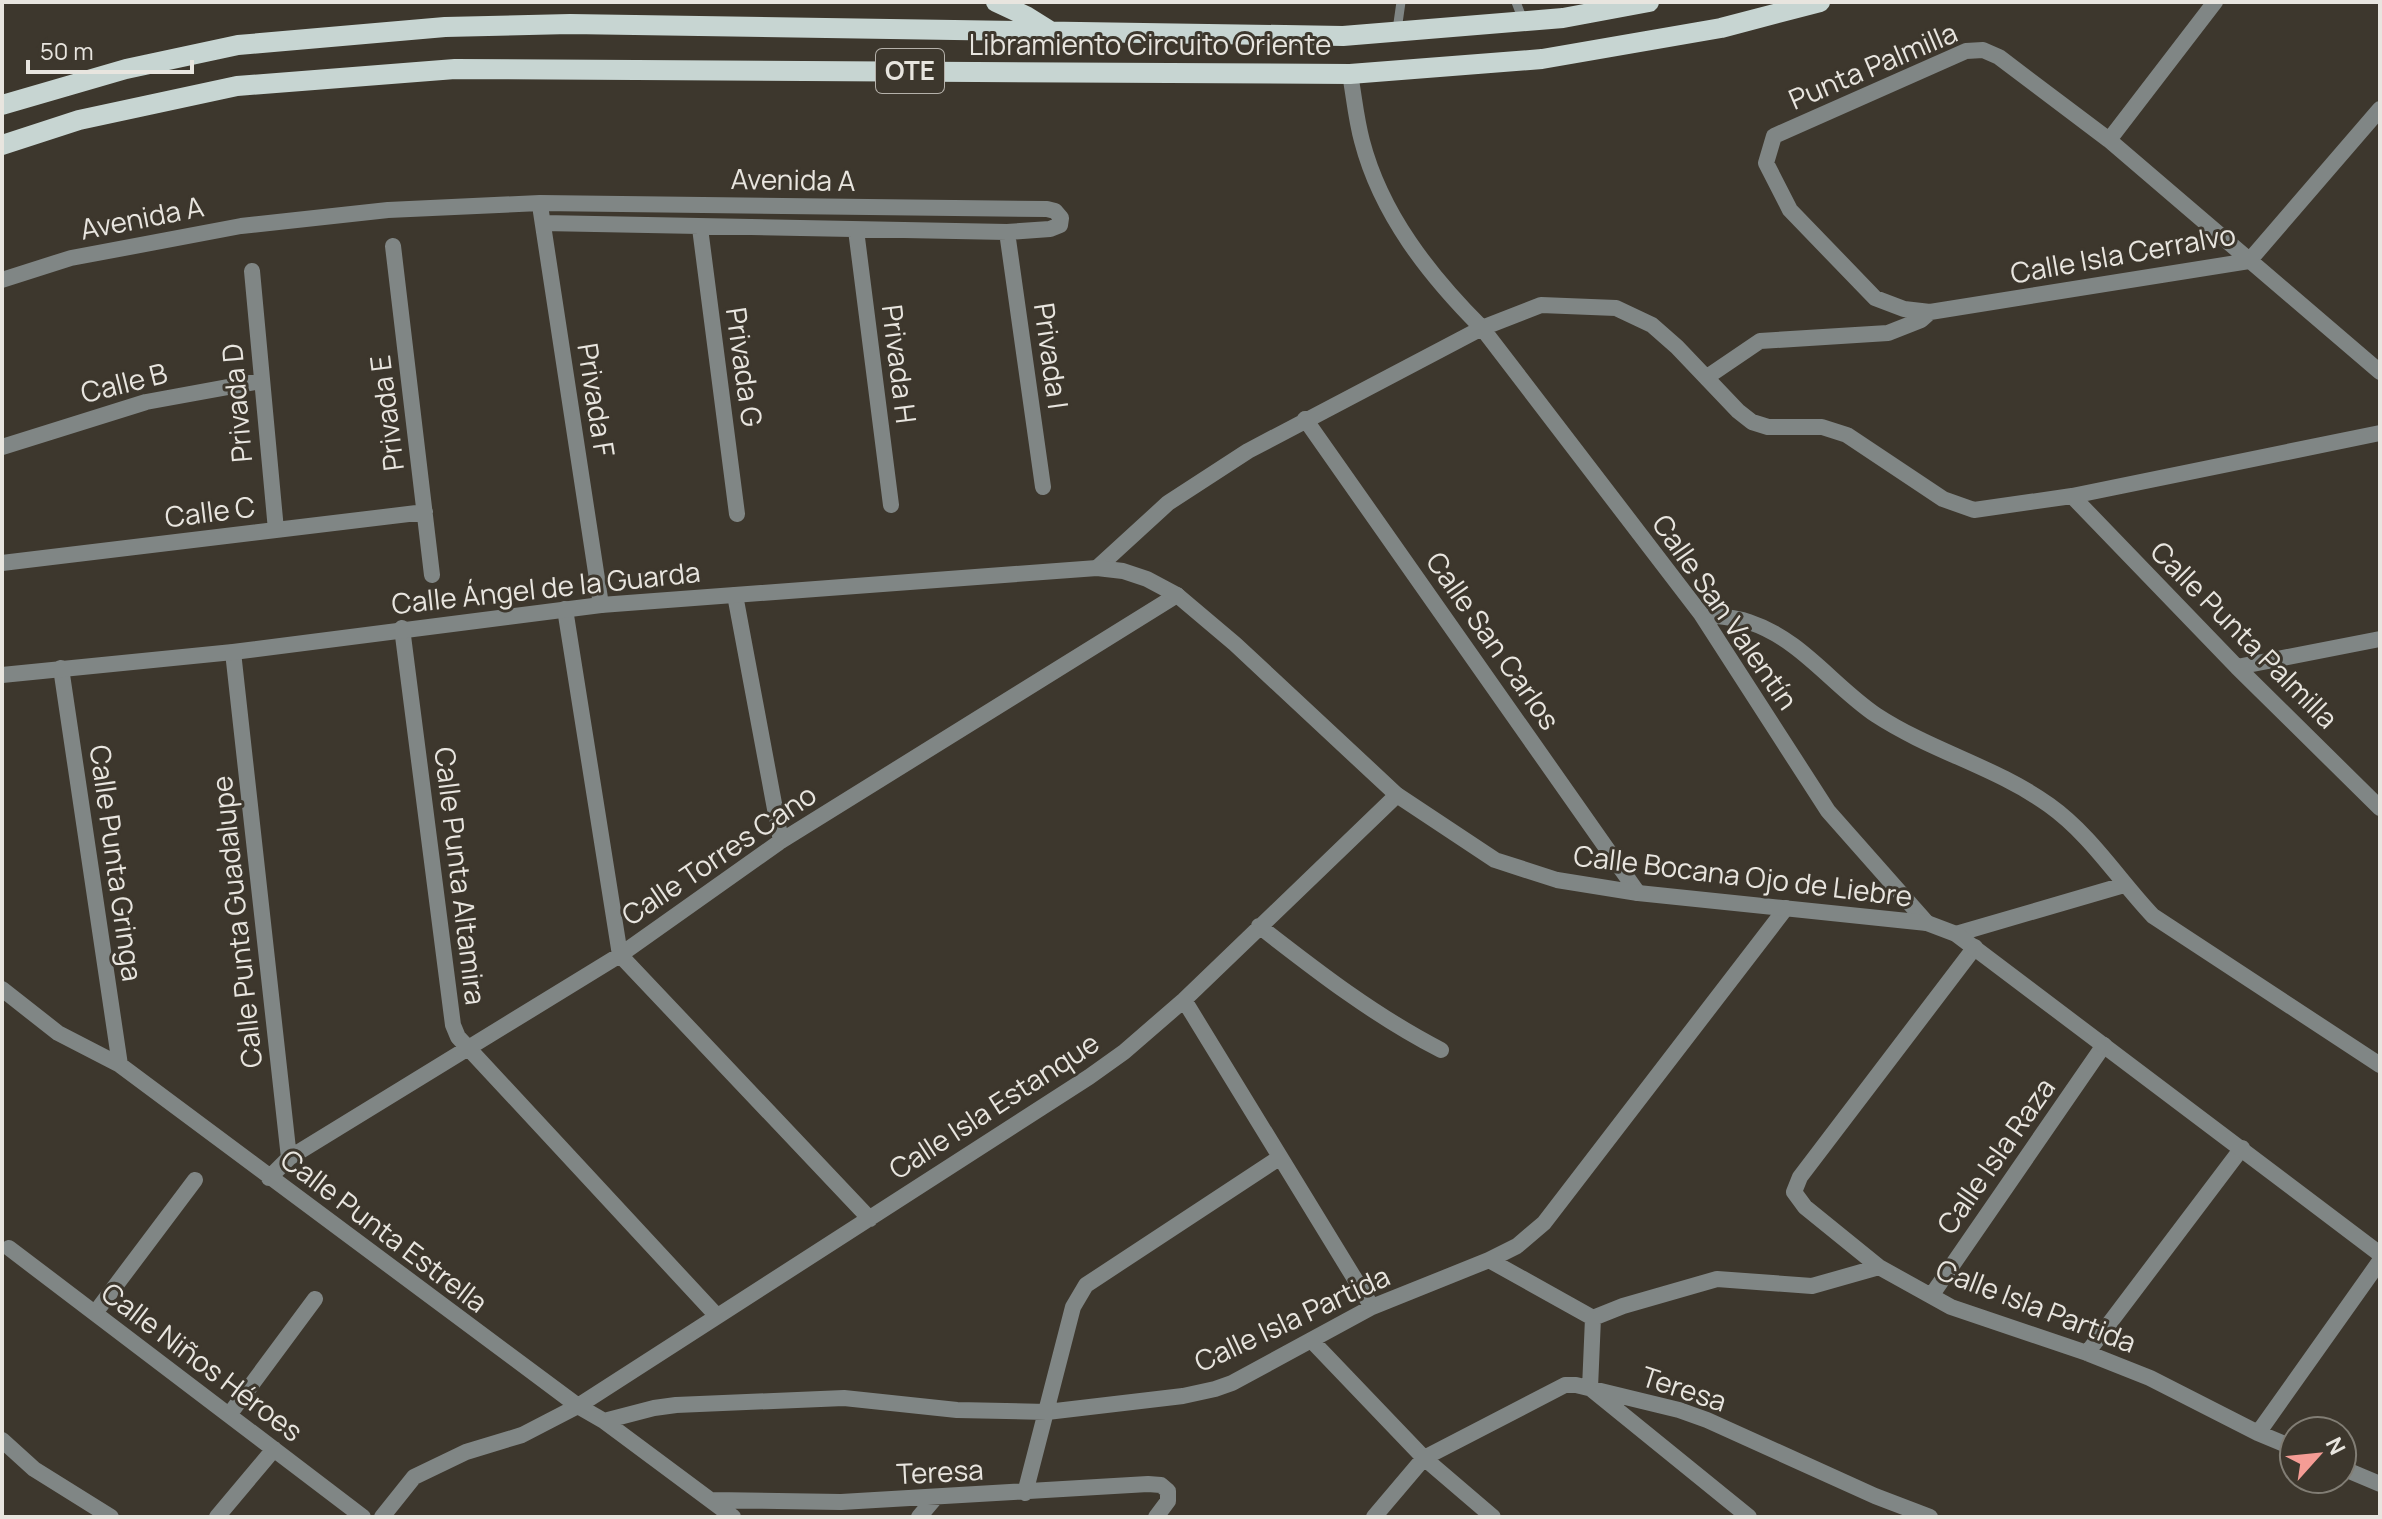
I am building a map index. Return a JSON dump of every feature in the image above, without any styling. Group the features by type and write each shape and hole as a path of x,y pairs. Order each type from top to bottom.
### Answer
{"main road":[{"path":"996,2 1050,31"},
{"name":"Libramiento Circuito Oriente","path":"2,105 126,69 238,45 445,27 570,24 1343,36 1397,32 1520,11 1563,18 1649,2"},
{"name":"Libramiento Circuito Oriente","path":"2,145 79,120 237,86 455,69 1350,74 1542,59 1721,28 1820,2"}],"street":[{"path":"2215,2 2109,140 2380,372"},
{"name":"Punta Palmilla","path":"1904,309 1875,298 1790,210 1766,163 1774,136 1966,51 1983,50 1999,57 2109,140"},
{"name":"Calle San Valentín","path":"1350,74 1362,141 1382,193 1416,254 1446,292 1482,328 1701,614 1828,811 1927,923"},
{"name":"Calle Isla Cerralvo","path":"1904,309 1930,312 2249,261 2380,109"},
{"name":"Privada F","path":"540,203 601,605"},
{"name":"Avenida A","path":"2,280 71,258 241,226 388,210 540,203 1047,209 1055,211 1061,218 1060,225 1050,229 1007,232 543,223"},
{"name":"Privada G","path":"700,228 737,514"},
{"name":"Privada H","path":"856,230 891,505"},
{"name":"Privada I","path":"1007,232 1043,487"},
{"name":"Privada E","path":"393,246 432,575"},
{"name":"Privada D","path":"252,271 276,530"},
{"path":"1097,568 1168,503 1248,451 1482,328 1541,305 1616,308 1652,325 1752,422 1768,427 1822,427 1847,435 1943,499 1974,510 2072,496 2380,433"},
{"path":"1707,377 1760,341 1888,333 1921,320 1930,312"},
{"name":"Calle B","path":"2,447 146,402 261,381"},
{"name":"Calle San Carlos","path":"1305,419 1638,893"},
{"name":"Calle Punta Palmilla","path":"2072,496 2237,667 2380,808"},
{"name":"Calle C","path":"2,563 425,512"},
{"name":"Calle Ángel de la Guarda","path":"2,675 233,652 601,605 1097,568"},
{"name":"Calle Bocana Ojo de Liebre","path":"1097,568 1123,571 1147,579 1177,595 1235,644 1397,795 1495,860 1557,880 1638,893 1927,923 1956,934 2380,1254"},
{"path":"735,595 781,841"},
{"name":"Calle Torres Cano","path":"289,1158 620,955 781,841 1177,595"},
{"path":"565,609 620,955 870,1219"},
{"path":"1701,614 1747,621 1778,634 1878,716 1935,747 2002,777 2049,805 2090,840 2124,885 2153,916 2380,1065"},
{"name":"Calle Punta Altamira","path":"402,628 453,1025 467,1050 717,1316"},
{"path":"2237,667 2380,639"},
{"name":"Calle Punta Guadalupe","path":"233,652 289,1158"},
{"name":"Calle Punta Gringa","path":"61,668 120,1065"},
{"name":"Calle Isla Estanque","path":"382,1517 414,1477 466,1452 522,1435 578,1406 1089,1077 1124,1052 1184,1000 1397,795"},
{"path":"1956,934 2124,885"},
{"name":"Calle Isla Partida","path":"604,1421 676,1405 844,1398 957,1410 1047,1412 1183,1396 1215,1389 1372,1307 1517,1246 1544,1223 1786,908"},
{"path":"1259,926 1345,993 1394,1026 1441,1050"},
{"name":"Calle Isla Partida","path":"1975,947 1800,1177 1794,1192 1805,1207 1879,1267 1951,1307 2150,1378 2278,1441"},
{"name":"Calle Punta Estrella","path":"2,989 58,1033 120,1065 578,1406 604,1421 733,1517"},
{"path":"1184,1000 1372,1307"},
{"name":"Calle Isla Raza","path":"1931,1296 2104,1045"},
{"path":"2087,1353 2242,1148"},
{"path":"269,1178 289,1158"},
{"path":"1025,1493 1073,1307 1086,1285 1279,1158"},
{"path":"95,1313 195,1180"},
{"name":"Calle Niños Héroes","path":"9,1248 363,1517"},
{"path":"1489,1260 1593,1318"},
{"path":"2258,1433 2380,1261"},
{"path":"1593,1318 1623,1306 1717,1279 1812,1286 1879,1267"},
{"path":"229,1415 315,1299"},
{"path":"1593,1318 1590,1388 1749,1517"},
{"path":"1312,1341 1424,1458 1493,1517"},
{"name":"Teresa","path":"1424,1458 1565,1385 1590,1388 1707,1420 1875,1496 1930,1517"},
{"path":"2,1440 34,1469 111,1517"},
{"path":"217,1517 274,1449"},
{"path":"1374,1517 1424,1458"},
{"path":"2358,1475 2380,1484"},
{"name":"Teresa","path":"712,1500 841,1502 1148,1484 1161,1485 1168,1491 1168,1501 1156,1517"},
{"path":"919,1517 935,1498"}],"lane":[{"path":"1397,32 1401,2"}]}
